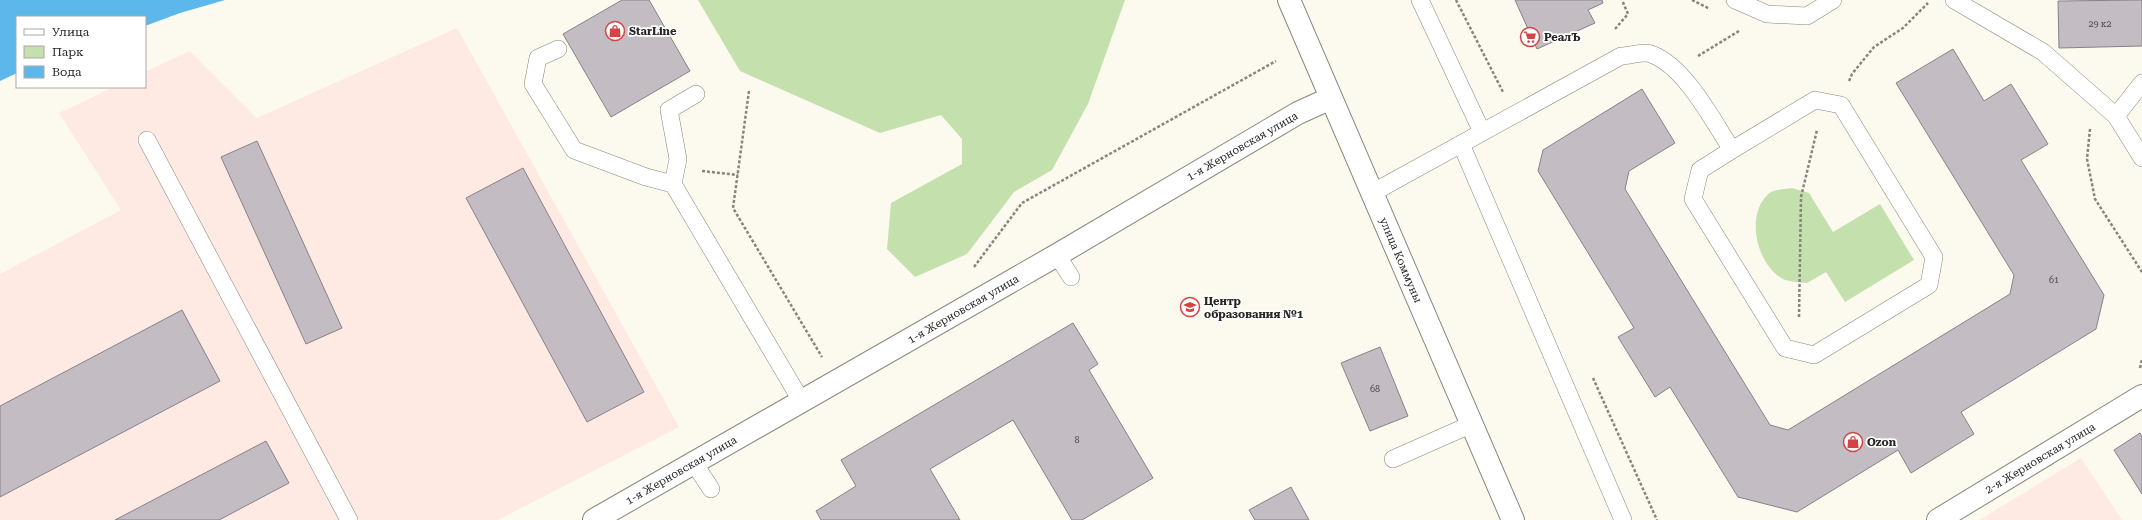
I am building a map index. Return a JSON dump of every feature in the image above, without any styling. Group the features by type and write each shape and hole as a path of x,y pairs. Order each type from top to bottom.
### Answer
{"street":[{"name":"улица Коммуны","path":"1288,0 1513,520"},
{"name":"1-я Жерновская улица","path":"594,520 1057,255 1298,113 1331,98"},
{"name":"2-я Жерновская улица","path":"1938,520 2142,396"}],"lane":[{"path":"1420,0 1482,132"},
{"path":"1735,0 1767,14 1807,16 1832,0"},
{"path":"1954,0 2043,52 2116,116 2142,158"},
{"path":"558,49 538,58 533,84 574,150 646,177 674,176"},
{"path":"1372,193 1620,56 1650,53 1675,70 1699,97 1732,150"},
{"path":"2116,116 2142,83"},
{"path":"696,94 669,110 678,159 674,176 802,402"},
{"path":"1815,100 1841,105 1934,257 1929,285 1814,355 1785,348 1693,199 1700,170 1815,100"},
{"path":"147,140 349,520"},
{"path":"1461,144 1623,520"},
{"path":"1057,255 1071,277"},
{"path":"1393,459 1472,424"},
{"path":"694,463 711,489"}],"path":[{"path":"1456,0 1503,93"},
{"path":"1610,35 1628,14 1622,0"},
{"path":"1798,352 1801,197 1815,133 1828,113 1841,105 1852,74 1874,47 1903,28 1931,0"},
{"path":"1692,60 1718,44"},
{"path":"968,270 975,266 1022,203 1276,61"},
{"path":"749,91 733,208 837,382"},
{"path":"2094,97 2087,159 2095,199 2142,272"},
{"path":"674,176 738,175"},
{"path":"788,377 828,353"},
{"path":"2140,370 2142,359"}],"shaded area":[{"path":"457,28 679,427 498,520 0,520 0,274 121,210 59,113 112,88 146,88 146,72 190,51 257,118"},
{"path":"2081,458 2122,520 1979,520 1981,519"}],"green space":[{"path":"698,0 1125,0 1088,104 1052,170 1014,192 967,254 915,277 887,249 891,203 962,164 962,139 941,115 880,133 740,71"},
{"path":"1792,188 1809,193 1833,232 1880,204 1914,260 1845,302 1826,272 1807,283 1783,279 1774,272 1766,262 1760,250 1756,224 1758,212 1763,201 1771,192"}],"water":[{"path":"0,0 225,0 180,13 146,26 146,16 16,16 16,73 0,81"}],"building":[{"path":"622,0 649,0 690,71 611,117 563,34"},
{"path":"1515,0 1602,0 1603,3 1588,10 1595,23 1537,49"},
{"path":"2142,0 2142,46 2059,48 2058,1"},
{"path":"1953,49 1984,101 2011,84 2048,144 2021,160 2104,295 2096,329 1961,412 1974,434 1911,473 1898,450 1797,512 1738,497 1670,387 1655,397 1618,337 1634,328 1538,171 1543,150 1642,89 1675,143 1629,171 1625,189 1770,425 1788,430 2010,294 2014,275 1896,83"},
{"path":"257,141 342,328 306,344 221,157"},
{"path":"523,168 644,392 587,422 466,198"},
{"path":"182,310 220,381 0,497 0,406"},
{"path":"1073,323 1098,364 1089,370 1153,478 1082,520 1072,520 1013,420 930,469 960,520 821,520 816,511 856,486 841,460"},
{"path":"1380,347 1408,416 1370,431 1341,363"},
{"path":"2140,433 2142,437 2142,494 2114,450"},
{"path":"266,441 289,483 219,520 115,520"},
{"path":"1291,487 1309,520 1255,520 1249,510"}],"place":[{"name":"StarLine","path":"615,31"},
{"name":"РеалЪ","path":"1530,37"},
{"name":"Центр образования №1","path":"1190,307"},
{"name":"Ozon","path":"1853,442"}]}
